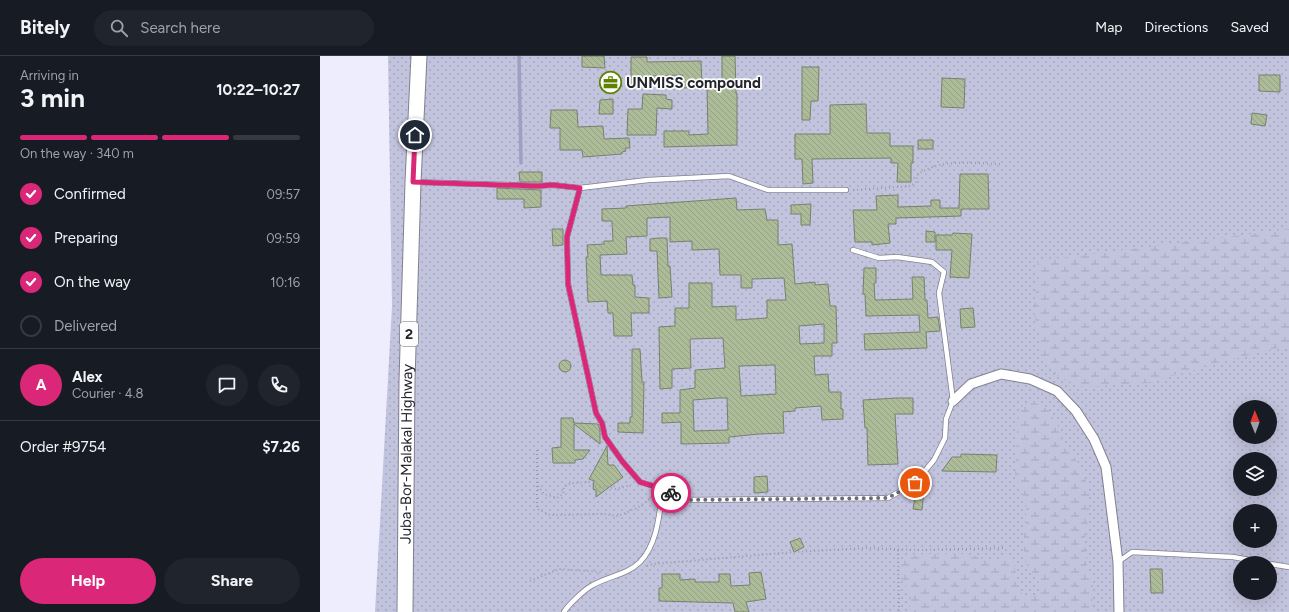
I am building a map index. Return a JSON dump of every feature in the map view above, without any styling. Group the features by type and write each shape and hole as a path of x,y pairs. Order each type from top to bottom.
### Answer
{"main road":[{"name":"Juba-Bor-Malakal Highway","path":"405,612 407,381 413,182 419,56"}],"street":[{"path":"952,401 971,384 1001,374 1030,379 1057,391 1076,411 1094,438 1106,467 1118,562 1119,612"}],"lane":[{"path":"413,182 537,186 553,185 580,188 648,180 729,176 768,190 846,190"},
{"path":"580,188 567,237 568,284 596,413 602,423 605,437 622,461 640,482 663,489 685,500 888,498 915,483 934,460 944,438 946,419 952,401 939,293 944,272 932,262 897,257 879,258 852,250"},
{"path":"564,612 567,607 592,585 624,573 639,562 646,554 653,541 658,523 663,489"},
{"path":"1118,562 1132,552 1233,558"},
{"path":"1277,565 1289,567"}],"path":[{"path":"846,190 911,186 916,182 917,175 928,169 955,162 1002,164"},
{"path":"537,450 537,510 550,515 604,514 618,516 637,508 663,489"},
{"path":"537,485 544,494 557,498 563,494 564,486 572,484 589,482 600,487 606,486 616,489 640,482"},
{"path":"645,567 653,564 707,559 866,548 920,550 1006,548"},
{"path":"898,550 899,612"},
{"path":"530,581 559,569 602,572"}],"green space":[{"path":"388,56 1289,56 1289,612 375,612 392,306"},
{"path":"1289,229 1289,345 1146,383 1084,387 1060,378 1042,361 1034,311 1038,261"},
{"path":"1031,401 1049,410 1059,428 1061,438 1080,466 1088,485 1089,515 1085,537 1085,547 1087,566 1093,586 1093,612 909,612 911,594 900,577 899,568 903,559 923,554 968,554 989,561 1000,561 1008,556 1013,559 1018,586 1023,595 1033,598 1039,590 1038,580 1026,564 1024,555 1026,504 1015,475 1018,415 1022,406"}],"building":[{"path":"582,56 604,56 605,68 582,67"},
{"path":"722,56 735,56 737,145 664,147 664,131 689,131 689,135 708,134 707,87 722,87"},
{"path":"631,57 647,57 647,62 701,61 702,87 683,88 683,75 648,76 648,85 631,85"},
{"path":"802,67 819,67 818,101 811,101 810,120 802,120"},
{"path":"1259,75 1280,75 1280,92 1259,91"},
{"path":"942,78 965,79 964,108 941,107"},
{"path":"643,94 666,95 666,99 672,100 672,109 657,108 656,135 627,135 628,109 642,109"},
{"path":"613,99 613,114 599,114 600,100"},
{"path":"866,104 867,133 890,133 890,146 913,146 911,182 897,182 898,163 891,163 891,158 812,159 813,183 803,184 802,159 795,159 795,134 830,134 830,105"},
{"path":"551,110 577,110 578,127 603,126 604,139 629,138 630,148 625,148 626,151 622,152 622,154 583,157 582,150 560,150 560,128 550,128"},
{"path":"1252,113 1267,115 1265,126 1251,124"},
{"path":"918,140 933,140 933,149 918,149"},
{"path":"519,172 542,172 542,182 520,182"},
{"path":"960,174 988,174 989,209 961,209 961,216 896,218 896,224 888,224 890,243 872,245 872,242 855,242 853,210 877,210 876,196 898,195 898,207 931,206 931,200 940,200 940,208 959,208"},
{"path":"497,188 541,190 541,207 524,208 524,199 497,199"},
{"path":"736,198 737,210 765,209 767,220 778,220 778,245 792,244 795,284 815,282 815,285 828,284 830,306 836,306 837,343 832,343 832,356 814,356 815,375 828,374 829,392 841,392 841,409 843,409 843,419 822,420 821,406 795,408 795,411 783,412 784,433 729,437 729,443 681,444 681,422 662,423 662,413 680,413 680,390 695,388 695,370 725,368 723,338 690,339 691,368 672,369 672,388 660,389 659,327 675,326 675,308 689,308 689,283 712,283 712,307 736,306 736,320 767,318 767,300 786,300 784,278 752,279 752,288 741,288 741,275 720,275 719,249 692,250 692,241 670,242 670,217 647,218 647,236 626,237 627,254 600,255 601,275 632,275 633,285 635,285 635,297 649,298 649,313 631,313 632,336 614,336 613,313 608,313 607,301 588,302 586,257 588,257 587,245 604,244 604,241 613,241 612,221 602,221 602,209 626,208 626,206","holes":["824,324 824,343 800,344 799,326","775,365 776,394 741,396 739,366","727,398 728,430 694,431 693,400"]},
{"path":"811,204 810,225 801,225 801,214 791,214 791,205"},
{"path":"552,229 563,229 563,245 553,246"},
{"path":"926,231 935,232 935,242 926,242"},
{"path":"953,233 972,234 969,278 950,277 952,250 936,250 936,235 952,235"},
{"path":"667,238 668,266 670,266 672,297 659,298 657,251 650,251 650,239"},
{"path":"864,268 876,268 876,283 874,283 875,300 913,299 912,277 924,277 925,300 927,300 928,318 938,317 940,331 926,332 927,348 865,350 864,334 920,332 919,315 866,316 865,294 863,294"},
{"path":"973,308 975,327 961,328 960,309"},
{"path":"632,349 640,349 642,382 644,382 643,433 618,432 618,423 630,423 630,417 632,417"},
{"path":"563,360 567,360 571,366 567,372 563,372 559,368 559,364"},
{"path":"913,398 913,414 895,414 898,464 868,465 867,428 865,428 863,400"},
{"path":"561,418 573,418 574,423 598,424 600,430 600,444 574,424 574,450 590,450 583,459 575,460 575,463 553,463 552,448 561,447"},
{"path":"607,446 608,465 614,465 623,477 596,497 596,490 593,489 594,481 589,479"},
{"path":"961,454 997,455 996,472 942,471 952,457 961,457"},
{"path":"767,476 768,492 754,493 754,477"},
{"path":"920,482 925,483 922,510 913,509 917,486"},
{"path":"800,538 804,547 794,552 790,542"},
{"path":"1150,569 1162,569 1163,593 1151,593"},
{"path":"761,572 766,599 746,602 749,612 735,612 733,603 659,601 659,588 662,588 662,574 680,574 680,580 695,579 695,582 719,582 719,574 730,574 731,586 750,585 749,573"}],"waterway":[{"path":"519,56 521,163"}],"way so far":[{"path":"671,493 685,500 888,498 915,483"}],"place":[{"name":"UNMISS compound","path":"611,83"}],"route":[{"path":"415,135 413,182 537,186 553,185 580,188 567,237 568,284 596,413 602,423 605,437 622,461 640,482 671,493"}]}
